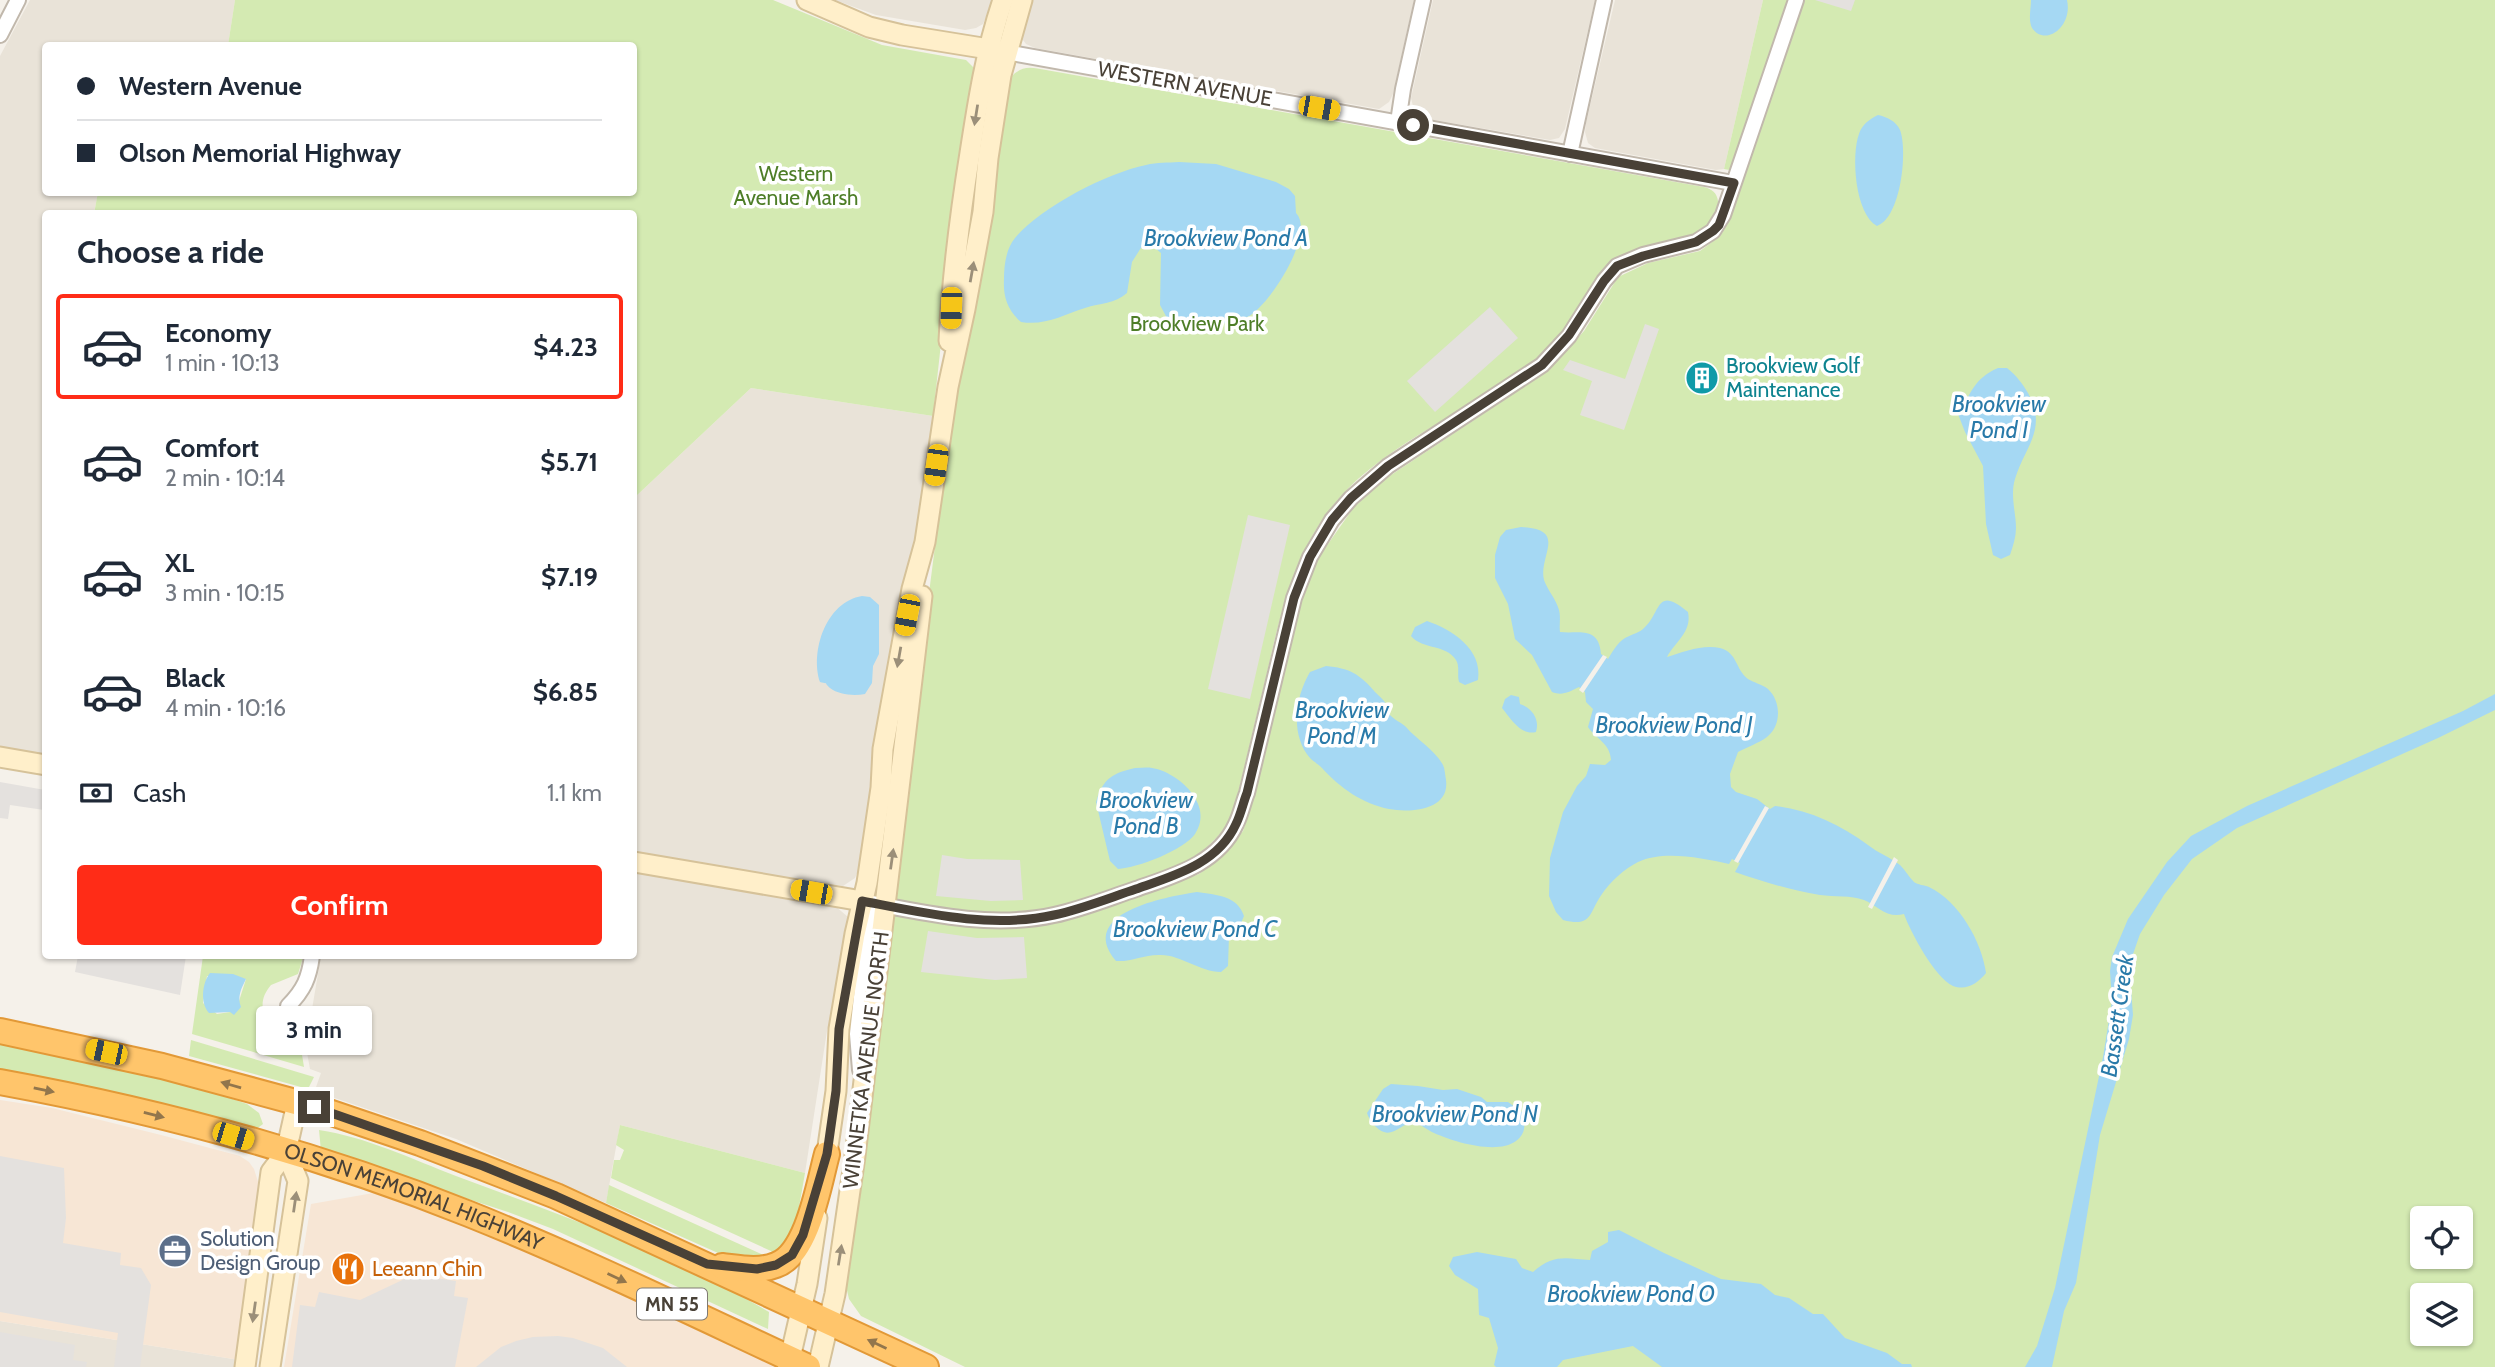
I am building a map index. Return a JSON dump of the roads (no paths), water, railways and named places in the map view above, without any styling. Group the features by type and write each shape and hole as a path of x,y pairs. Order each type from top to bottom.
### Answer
{"highway":[{"name":"MN 55","path":"0,1031 140,1060 297,1103 483,1166 707,1264 926,1367"},
{"name":"OLSON MEMORIAL HIGHWAY","path":"0,1082 137,1111 286,1152 467,1213 542,1244 795,1364"},
{"path":"707,1264 757,1269 776,1265 792,1255 807,1223 827,1154"}],"street":[{"path":"0,35 18,0"},
{"name":"WESTERN AVENUE","path":"807,0 878,29 1734,183"},
{"path":"997,50 1003,0"},
{"path":"997,50 1021,0"},
{"path":"1398,122 1423,0"},
{"path":"1570,154 1604,0"},
{"path":"637,863 953,917 988,920 1031,919 1054,915 1185,871 1208,857 1221,846 1236,825 1247,793 1297,586 1310,557 1332,520 1351,498 1388,466 1542,365 1569,335 1604,281 1617,266 1696,242 1719,225 1796,0"},
{"name":"WINNETKA AVENUE NORTH","path":"795,1364 836,1091 839,1029 881,788 888,722 910,602 925,542 948,387 951,308 962,208 997,50"},
{"name":"WINNETKA AVENUE NORTH","path":"818,1367 855,1156 923,590 925,542"},
{"path":"0,757 42,764"},
{"path":"862,901 869,906 870,915 857,1034 863,1091"},
{"path":"288,1006 306,984 311,959"},
{"path":"246,1367 271,1172 286,1152 297,1103"},
{"path":"271,1367 298,1181 286,1152"}],"water":[{"path":"2031,0 2067,0 2066,18 2057,31 2044,35 2032,28"},
{"path":"1878,115 1891,120 1900,130 1903,167 1892,211 1877,226 1864,210 1857,183 1855,156 1860,130"},
{"name":"Brookview Pond A","path":"1150,164 1216,164 1276,182 1295,196 1296,213 1301,223 1295,252 1277,285 1256,310 1237,321 1217,324 1167,318 1160,305 1161,253 1144,243 1132,262 1127,293 1122,297 1046,321 1021,322 1016,317 1005,297 1004,268 1012,242 1026,226 1058,203 1113,175"},
{"name":"Brookview Pond I","path":"1998,368 2007,368 2021,383 2034,406 2036,417 2033,437 2014,485 2014,542 2010,555 2001,559 1993,555 1986,524 1983,466 1958,414 1978,382"},
{"name":"Brookview Pond J","path":"1521,527 1536,529 1548,538 1544,580 1559,610 1560,632 1592,635 1601,654 1608,659 1622,640 1645,627 1660,604 1670,601 1688,612 1689,619 1685,631 1667,657 1700,648 1720,648 1733,657 1748,679 1768,689 1777,706 1775,726 1767,737 1738,752 1730,774 1731,787 1736,792 1757,799 1770,809 1775,806 1800,811 1835,825 1896,862 1917,884 1940,893 1959,912 1974,936 1984,961 1986,973 1983,977 1972,985 1963,987 1953,986 1946,981 1924,953 1904,914 1893,915 1859,898 1809,893 1756,879 1735,872 1740,863 1732,859 1729,864 1671,856 1648,858 1623,872 1609,885 1585,920 1563,920 1549,896 1550,858 1563,812 1577,786 1586,776 1590,764 1605,765 1611,760 1605,745 1588,727 1593,709 1586,702 1585,692 1579,687 1569,692 1552,692 1532,655 1515,639 1508,604 1495,578 1495,555 1500,537 1506,530"},
{"path":"862,596 870,597 879,605 879,654 873,666 872,683 865,694 856,695 838,692 820,682 817,656 819,643 830,618 849,600"},
{"path":"1427,621 1455,635 1470,650 1476,659 1478,680 1465,685 1459,682 1457,662 1452,655 1411,636 1415,627"},
{"name":"Brookview Pond M","path":"1326,666 1348,670 1364,681 1384,701 1391,716 1440,760 1446,780 1446,790 1442,798 1418,809 1389,809 1361,799 1336,782 1310,758 1299,738 1298,704 1310,672"},
{"name":"Bassett Creek","path":"2495,694 2495,710 2237,828 2192,859 2164,895 2140,934 2132,957 2128,979 2133,1015 2129,1039 2100,1135 2076,1283 2064,1311 2052,1367 2025,1367 2037,1346 2055,1288 2103,1057 2112,1001 2112,957 2128,919 2167,862 2191,836 2247,806 2463,711"},
{"path":"1511,695 1519,697 1520,704 1534,715 1536,732 1521,729 1502,708 1505,699"},
{"name":"Brookview Pond B","path":"1135,768 1162,771 1182,783 1197,801 1200,823 1189,840 1171,852 1148,862 1118,869 1110,861 1096,802 1102,787 1110,778"},
{"name":"Brookview Pond C","path":"1197,892 1231,900 1244,916 1237,932 1229,936 1228,966 1221,972 1168,956 1155,955 1116,961 1107,944 1107,931 1116,919 1147,903"},
{"path":"210,973 233,974 246,979 241,990 241,1007 234,1015 230,1012 209,1013 206,1009 203,993"},
{"name":"Brookview Pond N","path":"1391,1084 1457,1089 1481,1097 1487,1102 1508,1102 1522,1112 1523,1132 1516,1141 1508,1145 1487,1147 1453,1140 1414,1123 1388,1133 1384,1132 1374,1124 1367,1113 1383,1089"},
{"name":"Brookview Pond O","path":"1619,1230 1721,1279 1761,1284 1775,1295 1789,1298 1813,1314 1823,1314 1845,1338 1887,1353 1902,1364 1911,1364 1912,1367 1662,1367 1633,1346 1563,1360 1557,1367 1496,1367 1494,1365 1498,1348 1489,1318 1479,1315 1478,1289 1455,1275 1449,1266 1453,1257 1477,1252 1516,1259 1522,1268 1533,1272 1553,1260 1590,1260 1592,1251 1608,1242 1608,1232"}],"place":[{"name":"Brookview Golf Maintenance","path":"1702,378"},
{"name":"Solution Design Group","path":"175,1251"},
{"name":"Leeann Chin","path":"348,1269"}],"park label":[{"name":"Western Avenue Marsh","path":"796,186"},
{"name":"Brookview Park","path":"1197,324"}]}
